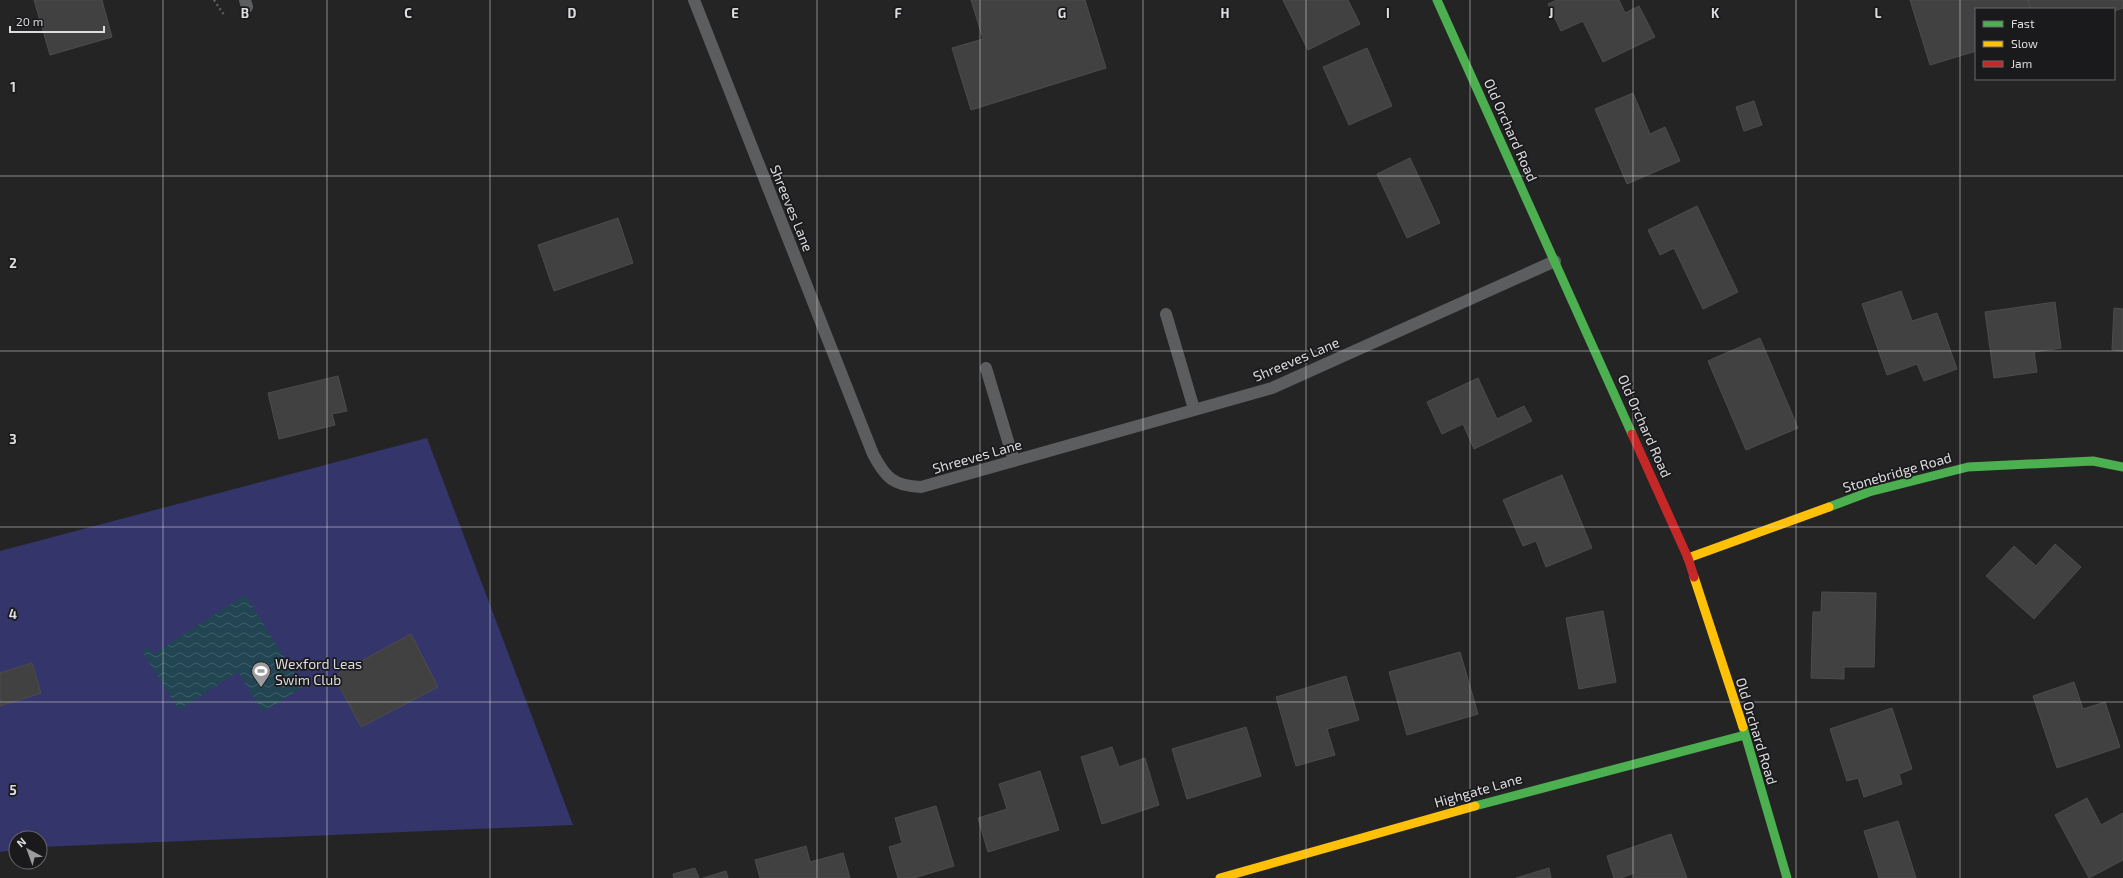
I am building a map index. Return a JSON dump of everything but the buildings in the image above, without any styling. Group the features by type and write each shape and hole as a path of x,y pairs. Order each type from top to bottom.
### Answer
{"street":[{"name":"Old Orchard Road","path":"1437,0 1688,558 1745,735 1787,878"},
{"name":"Stonebridge Road","path":"1688,558 1869,492 1968,467 2093,462 2123,467"},
{"name":"Highgate Lane","path":"1220,878 1534,789 1745,735"}],"lane":[{"name":"Shreeves Lane","path":"694,0 873,454 883,473 894,481 907,486 921,487 1272,388 1555,261"},
{"path":"1166,314 1194,410"},
{"path":"986,368 1014,461"}],"path":[{"path":"214,0 224,15"}],"shaded area":[{"name":"Wexford Leas Swim Club","path":"427,438 573,825 48,847 48,830 8,830 8,851 0,852 0,551"}],"water":[{"path":"245,595 303,687 263,712 238,672 179,710 142,651 148,647 153,654"}],"traffic: fast":[{"path":"1437,0 1632,434"},
{"path":"1829,507 1869,492 1968,467 2093,461 2123,467"},
{"path":"1743,727 1787,878"},
{"path":"1475,806 1745,735"}],"traffic: slow":[{"path":"1688,558 1829,507"},
{"path":"1694,577 1743,727"},
{"path":"1220,878 1475,806"}],"traffic: jam":[{"path":"1632,434 1688,558 1694,577"}],"place":[{"name":"Wexford Leas Swim Club","path":"261,688"}]}
